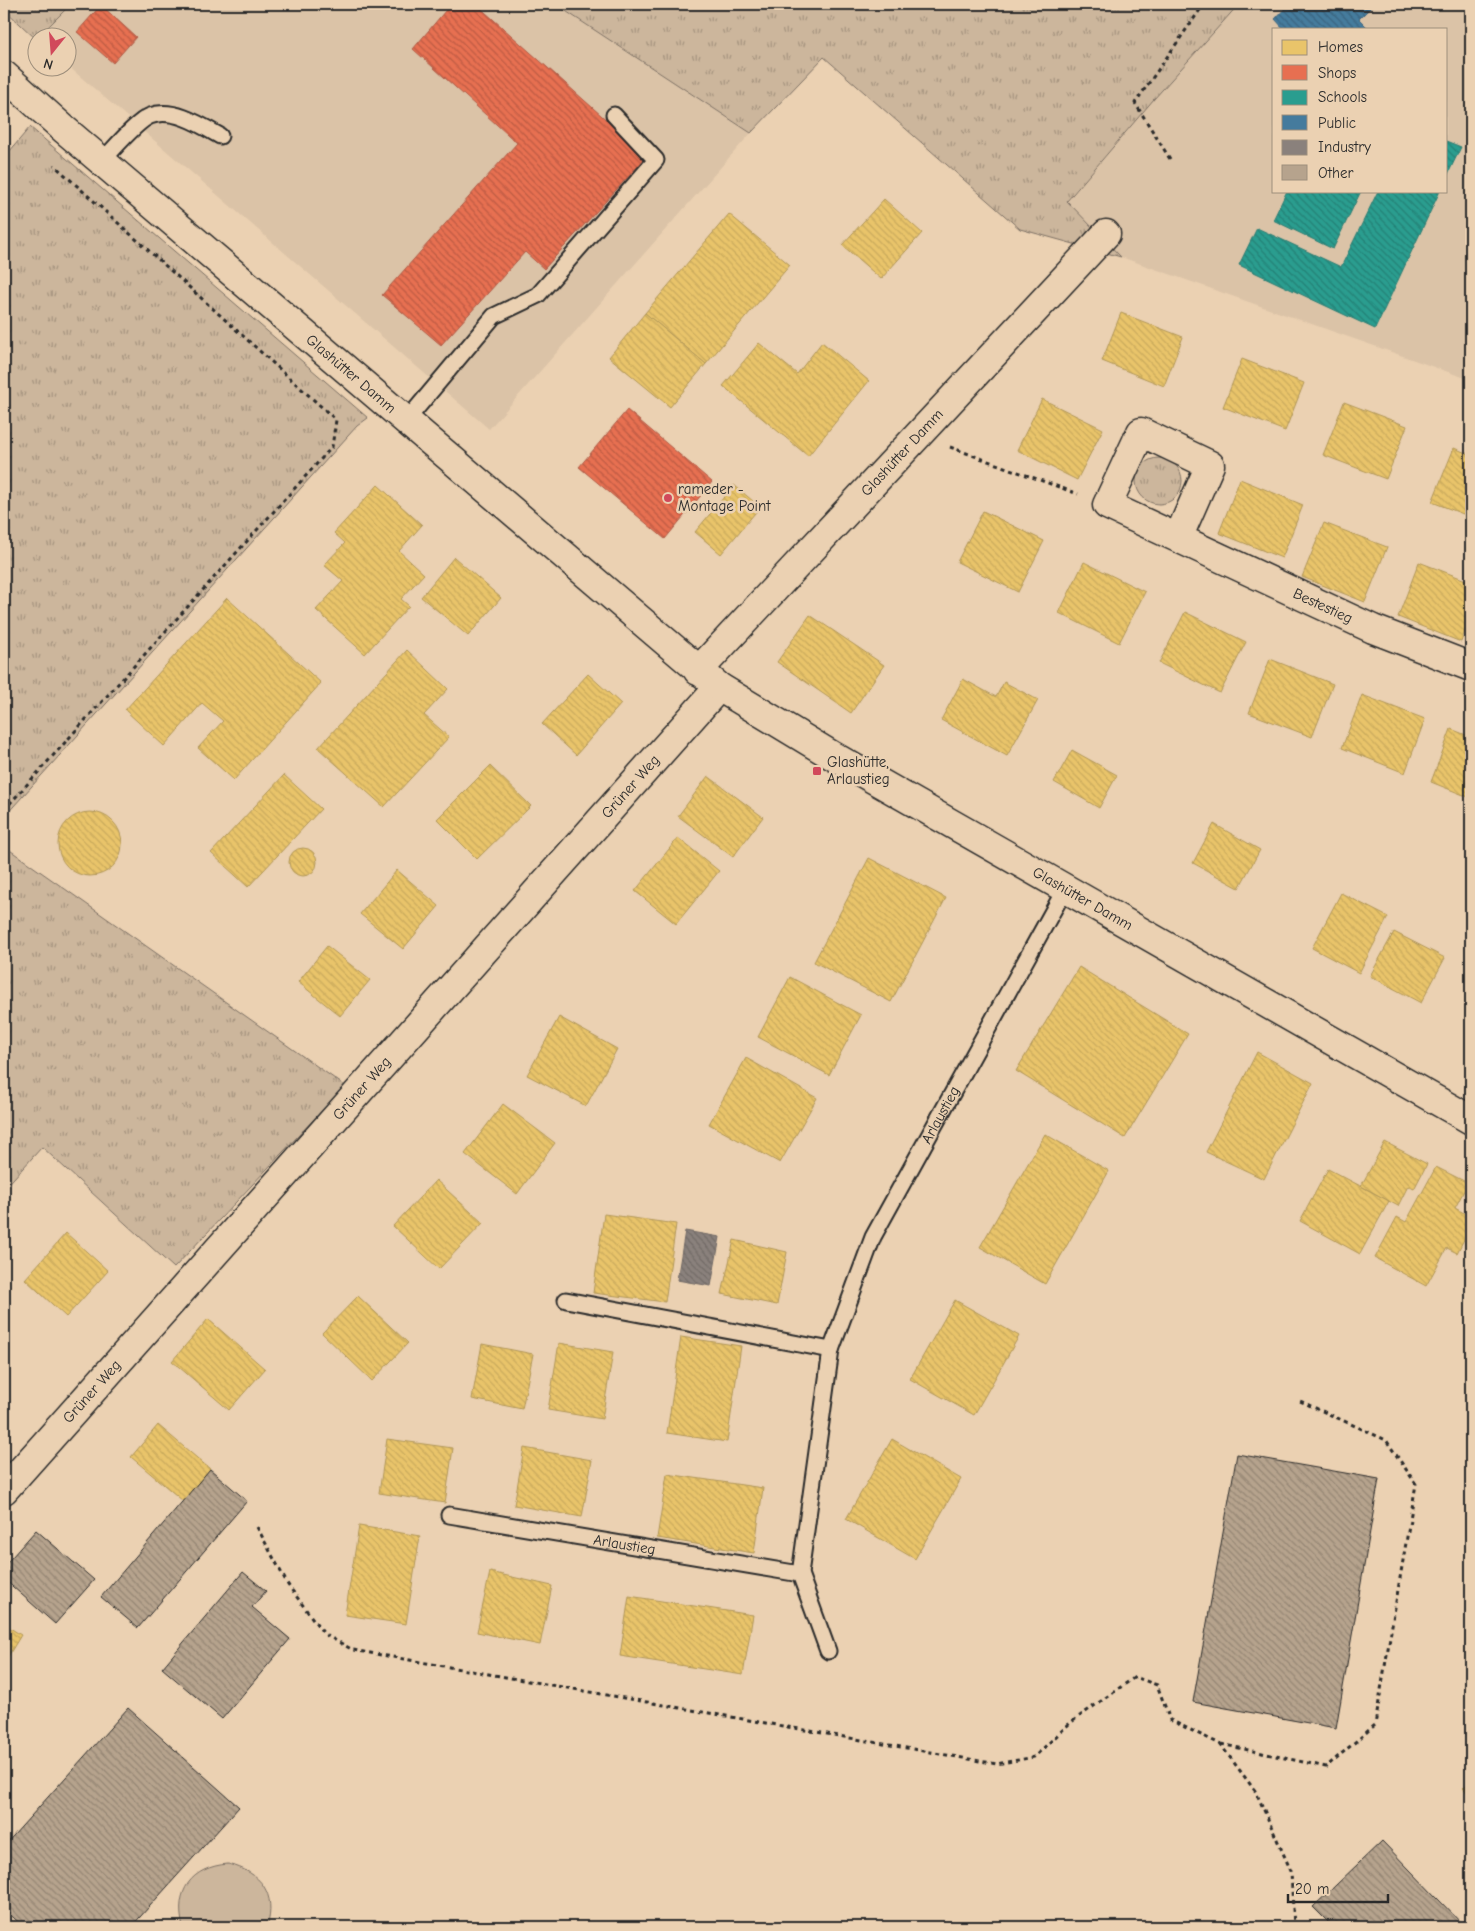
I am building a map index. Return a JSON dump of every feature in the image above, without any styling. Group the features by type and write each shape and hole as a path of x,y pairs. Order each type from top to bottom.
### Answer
{"street":[{"name":"Glashütter Damm","path":"4,75 65,130 709,679 833,756 1471,1120"},
{"name":"Glashütter Damm","path":"709,679 918,436 1106,234"},
{"name":"Bestestieg","path":"1178,538 1373,629 1471,667"},
{"name":"Grüner Weg","path":"4,1490 709,679"}],"lane":[{"path":"102,161 135,128 150,116 170,114 193,120 220,136"},
{"path":"406,421 494,316 538,295 656,160 614,115"},
{"name":"Arlaustieg","path":"828,1650 800,1574 830,1350 873,1237 1065,889"},
{"path":"566,1300 830,1350"},
{"name":"Arlaustieg","path":"449,1516 800,1574"}],"path":[{"path":"1170,159 1135,104 1204,4"},
{"path":"4,810 332,447 336,420 44,156 65,130"},
{"path":"918,436 1050,483"},
{"path":"257,1527 288,1585 324,1634 353,1650 996,1764 1034,1757 1070,1723 1134,1677 1157,1685 1170,1720 1220,1744 1326,1767 1374,1725 1416,1484 1386,1440 1300,1401"},
{"path":"1220,1744 1256,1792 1291,1871 1294,1927"}],"shaded area":[{"path":"71,4 555,4 751,133 489,429 78,75 78,28 47,28"},
{"path":"1239,4 1471,4 1471,380 1121,257 1067,202 1154,99"}],"green space":[{"path":"4,4 71,4 47,28 28,28 28,32 4,9"},
{"path":"555,4 1239,4 1154,99 1067,201 1121,257 1020,229 824,57 751,133"},
{"path":"30,127 368,418 357,426 4,817 4,158"},
{"path":"1154,458 1164,458 1178,468 1182,481 1178,494 1172,500 1164,504 1154,504 1140,494 1136,486 1136,476 1146,462"},
{"path":"4,846 345,1086 174,1268 42,1147 4,1189"},
{"path":"228,1864 249,1873 264,1886 270,1904 267,1927 183,1927 181,1902 188,1883 204,1870"}],"building: Homes":[{"path":"884,199 922,233 881,279 842,245"},
{"path":"729,214 790,265 706,364 645,313"},
{"path":"645,313 706,364 670,407 609,357"},
{"path":"1121,313 1183,337 1164,386 1102,361"},
{"path":"822,342 869,381 808,456 723,386 759,343 797,374"},
{"path":"1242,359 1304,383 1285,431 1223,407"},
{"path":"1042,399 1103,429 1077,480 1017,450"},
{"path":"1344,402 1407,426 1386,479 1323,455"},
{"path":"1454,448 1471,455 1471,517 1432,502"},
{"path":"1240,479 1303,505 1282,558 1219,533"},
{"path":"378,485 422,525 399,551 424,574 401,599 409,606 365,654 316,610 343,581 324,565 345,543 334,533"},
{"path":"734,485 760,507 721,554 695,532"},
{"path":"983,511 1044,541 1018,592 957,562"},
{"path":"1324,523 1387,547 1365,602 1302,577"},
{"path":"454,557 501,598 468,636 421,597"},
{"path":"1084,562 1145,592 1119,643 1059,613"},
{"path":"1419,562 1471,582 1471,615 1461,642 1398,617"},
{"path":"227,598 321,683 234,780 198,748 223,721 202,703 164,746 125,710"},
{"path":"1185,612 1246,642 1220,693 1159,663"},
{"path":"810,615 884,665 851,713 777,662"},
{"path":"407,650 448,689 424,715 449,737 384,807 318,748"},
{"path":"1270,659 1333,684 1312,737 1249,713"},
{"path":"588,674 621,704 576,755 542,724"},
{"path":"963,679 996,697 1004,682 1038,700 1007,756 941,720"},
{"path":"1362,695 1425,719 1405,773 1342,748"},
{"path":"1451,729 1471,737 1471,798 1431,782"},
{"path":"1072,750 1117,775 1099,808 1054,782"},
{"path":"490,766 531,806 477,859 437,819"},
{"path":"284,775 321,809 248,887 211,853"},
{"path":"708,776 763,817 733,857 678,816"},
{"path":"84,812 96,812 113,821 120,832 122,844 120,856 113,867 96,876 84,876 72,871 63,862 58,850 58,838 63,826 72,817"},
{"path":"1214,824 1260,850 1239,888 1193,863"},
{"path":"678,838 719,871 676,924 635,891"},
{"path":"303,848 313,852 317,862 313,872 303,876 293,872 289,862 293,852"},
{"path":"869,858 946,898 891,1002 814,962"},
{"path":"397,870 439,906 403,949 360,914"},
{"path":"1341,893 1388,917 1359,973 1312,948"},
{"path":"1394,932 1445,958 1421,1003 1370,976"},
{"path":"327,946 370,980 340,1016 298,982"},
{"path":"1079,967 1188,1034 1125,1138 1016,1071"},
{"path":"790,977 861,1015 829,1075 758,1037"},
{"path":"559,1017 617,1049 586,1106 527,1075"},
{"path":"1257,1052 1313,1083 1264,1179 1206,1152"},
{"path":"746,1058 817,1098 780,1163 709,1124"},
{"path":"503,1104 555,1143 517,1194 465,1154"},
{"path":"1045,1134 1109,1171 1045,1284 980,1247"},
{"path":"1385,1142 1427,1164 1414,1189 1408,1186 1398,1206 1361,1186"},
{"path":"1436,1167 1468,1183 1455,1208 1471,1217 1471,1226 1457,1253 1447,1248 1426,1286 1375,1258 1397,1217 1406,1222"},
{"path":"1328,1169 1389,1201 1360,1254 1300,1221"},
{"path":"436,1180 483,1223 439,1269 393,1226"},
{"path":"604,1214 676,1224 665,1302 593,1293"},
{"path":"66,1233 108,1271 66,1317 25,1279"},
{"path":"734,1240 787,1252 777,1305 722,1294"},
{"path":"358,1296 408,1343 372,1381 322,1333"},
{"path":"955,1300 1019,1336 974,1415 910,1379"},
{"path":"208,1319 265,1369 229,1410 172,1361"},
{"path":"681,1337 741,1346 727,1442 667,1433"},
{"path":"559,1343 613,1352 602,1419 548,1410"},
{"path":"482,1344 533,1354 522,1409 472,1399"},
{"path":"158,1425 210,1469 183,1501 131,1457"},
{"path":"387,1439 453,1448 445,1503 379,1493"},
{"path":"892,1439 961,1479 915,1559 846,1519"},
{"path":"524,1448 592,1460 582,1517 514,1505"},
{"path":"667,1474 763,1488 754,1553 657,1538"},
{"path":"359,1526 420,1536 406,1624 345,1615"},
{"path":"490,1572 552,1586 540,1645 477,1632"},
{"path":"629,1596 753,1615 743,1675 620,1656"},
{"path":"4,1624 21,1635 4,1663"},
{"path":"1471,1780 1471,1797 1463,1788"}],"building: Shops":[{"path":"451,4 476,4 647,156 544,269 525,252 441,345 382,295 517,143 413,49"},
{"path":"101,5 136,37 113,63 78,31"},
{"path":"627,410 712,482 665,539 579,467"}],"building: Schools":[{"path":"1448,142 1461,147 1448,174"},
{"path":"1287,192 1361,192 1333,249 1273,220"},
{"path":"1378,192 1440,192 1375,329 1239,265 1257,228 1341,267"}],"building: Public":[{"path":"1289,4 1374,4 1359,19 1368,28 1283,28 1275,19"}],"building: Industry":[{"path":"685,1231 720,1237 711,1286 677,1280"}],"building: Other":[{"path":"1237,1454 1379,1479 1336,1728 1193,1702"},
{"path":"210,1469 247,1501 138,1628 101,1597"},
{"path":"36,1530 94,1580 55,1624 4,1579 4,1566"},
{"path":"243,1572 266,1591 252,1607 290,1639 222,1719 162,1668"},
{"path":"128,1708 239,1807 131,1927 24,1927 4,1909 4,1846"},
{"path":"1382,1841 1465,1927 1333,1927 1313,1907"}],"place":[{"name":"rameder - Montage Point","path":"668,498"},
{"name":"Glashütte, Arlaustieg","path":"817,771"}]}
